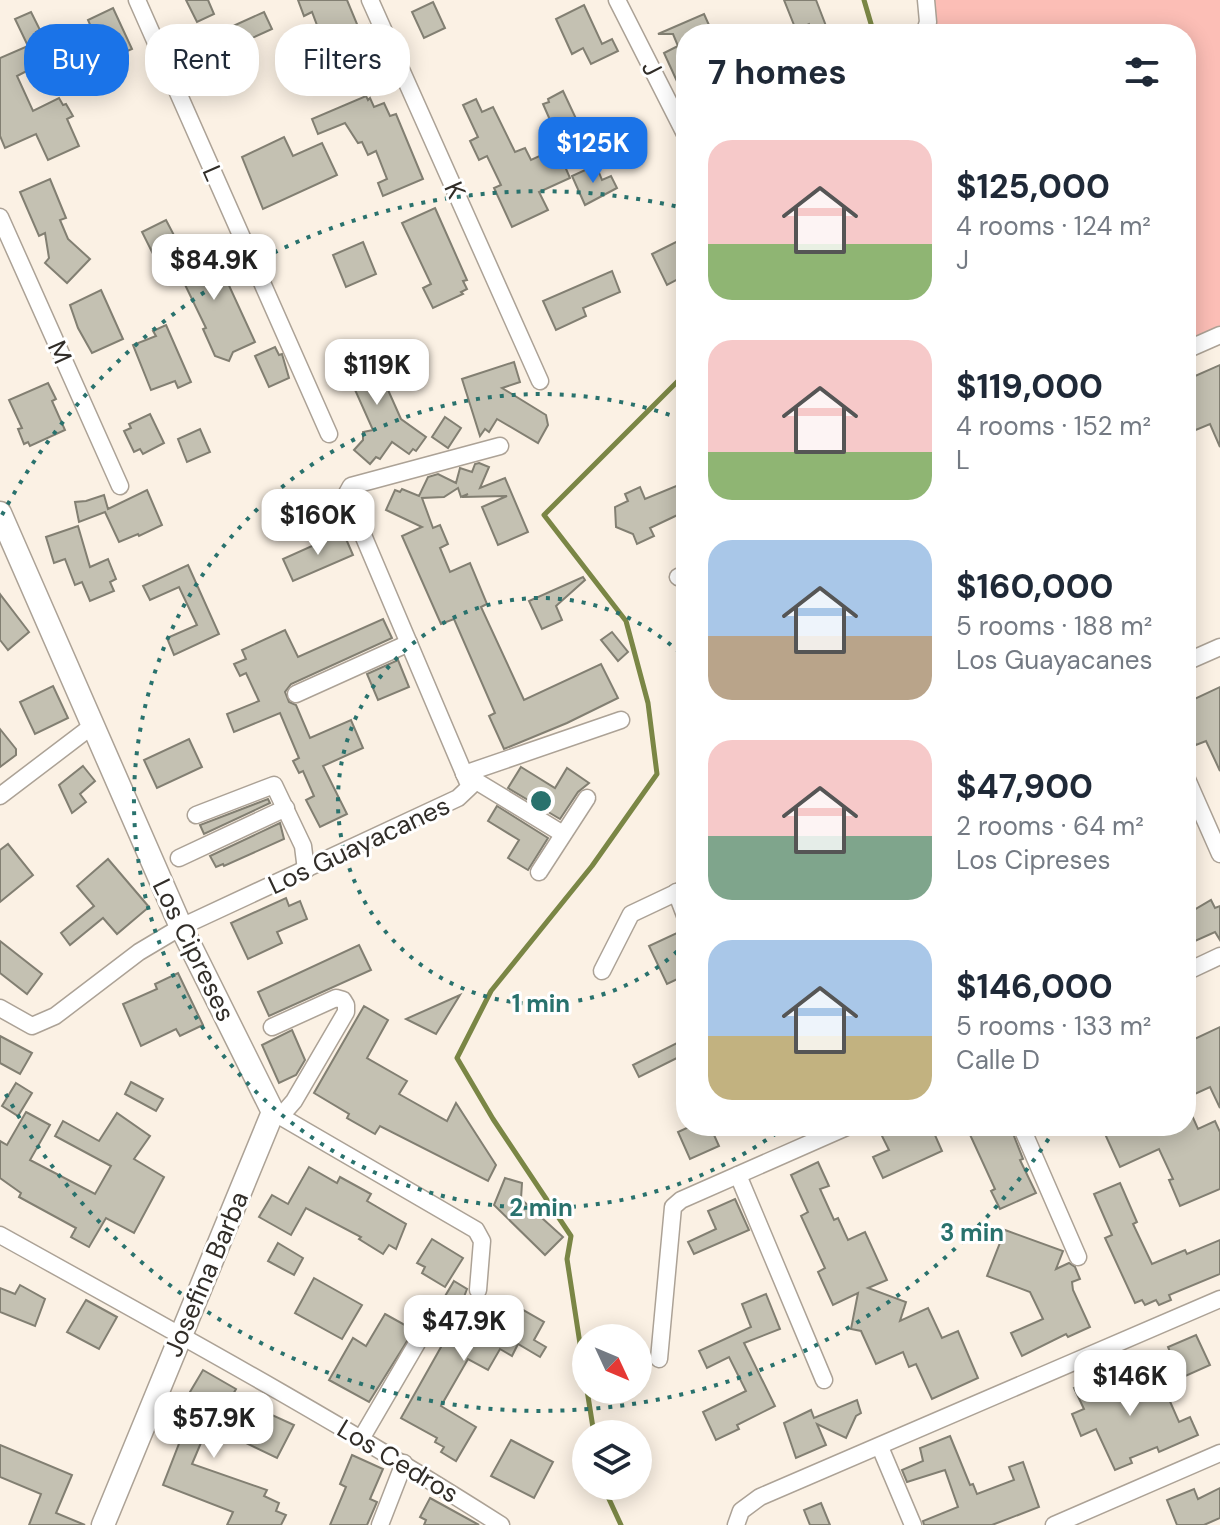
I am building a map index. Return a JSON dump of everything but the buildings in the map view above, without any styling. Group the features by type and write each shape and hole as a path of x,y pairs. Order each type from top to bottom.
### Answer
{"street":[{"name":"L","path":"137,0 329,434"},
{"name":"K","path":"370,0 540,381"},
{"name":"J","path":"617,0 676,103"},
{"path":"926,0 927,24"},
{"name":"M","path":"0,217 120,486"},
{"path":"1196,346 1220,335"},
{"name":"Los Guayacanes","path":"0,1008 32,1026 55,1016 139,952 181,927 458,798 470,777 346,493 351,486 500,446"},
{"name":"Los Cipreses","path":"0,514 181,927 277,1114"},
{"path":"296,694 409,643"},
{"path":"1196,658 1220,647"},
{"path":"470,777 621,720"},
{"path":"0,796 92,726"},
{"path":"470,777 563,834"},
{"path":"196,815 270,785 276,787 303,846 306,870"},
{"path":"539,872 587,798"},
{"path":"1196,800 1220,854"},
{"path":"179,858 286,808"},
{"path":"602,971 631,914 676,892"},
{"path":"1196,967 1220,956"},
{"path":"272,1027 336,998 343,1000 346,1012 294,1101 277,1114 476,1230 482,1241 478,1290"},
{"name":"Josefina Barba","path":"103,1525 180,1336 277,1114"},
{"path":"659,1359 673,1207 681,1200 826,1136"},
{"path":"1025,1136 1078,1257"},
{"path":"738,1175 824,1380"},
{"name":"Los Cedros","path":"0,1235 204,1347 404,1463 501,1525"},
{"path":"736,1525 741,1511 760,1497 1220,1299"},
{"path":"361,1439 417,1343"},
{"path":"880,1447 913,1525"},
{"path":"1054,1525 1220,1453"},
{"path":"380,1525 404,1463"}],"shaded area":[{"path":"926,0 1220,0 1220,335 1196,346 1196,24 925,24"}],"waterway":[{"path":"864,0 871,24"},
{"path":"577,1324 567,1259 571,1236 493,1119 457,1058 491,991 592,866 657,774 648,703 626,621 544,515 676,383"},
{"path":"589,1404 592,1420"},
{"path":"609,1500 621,1525"}]}
